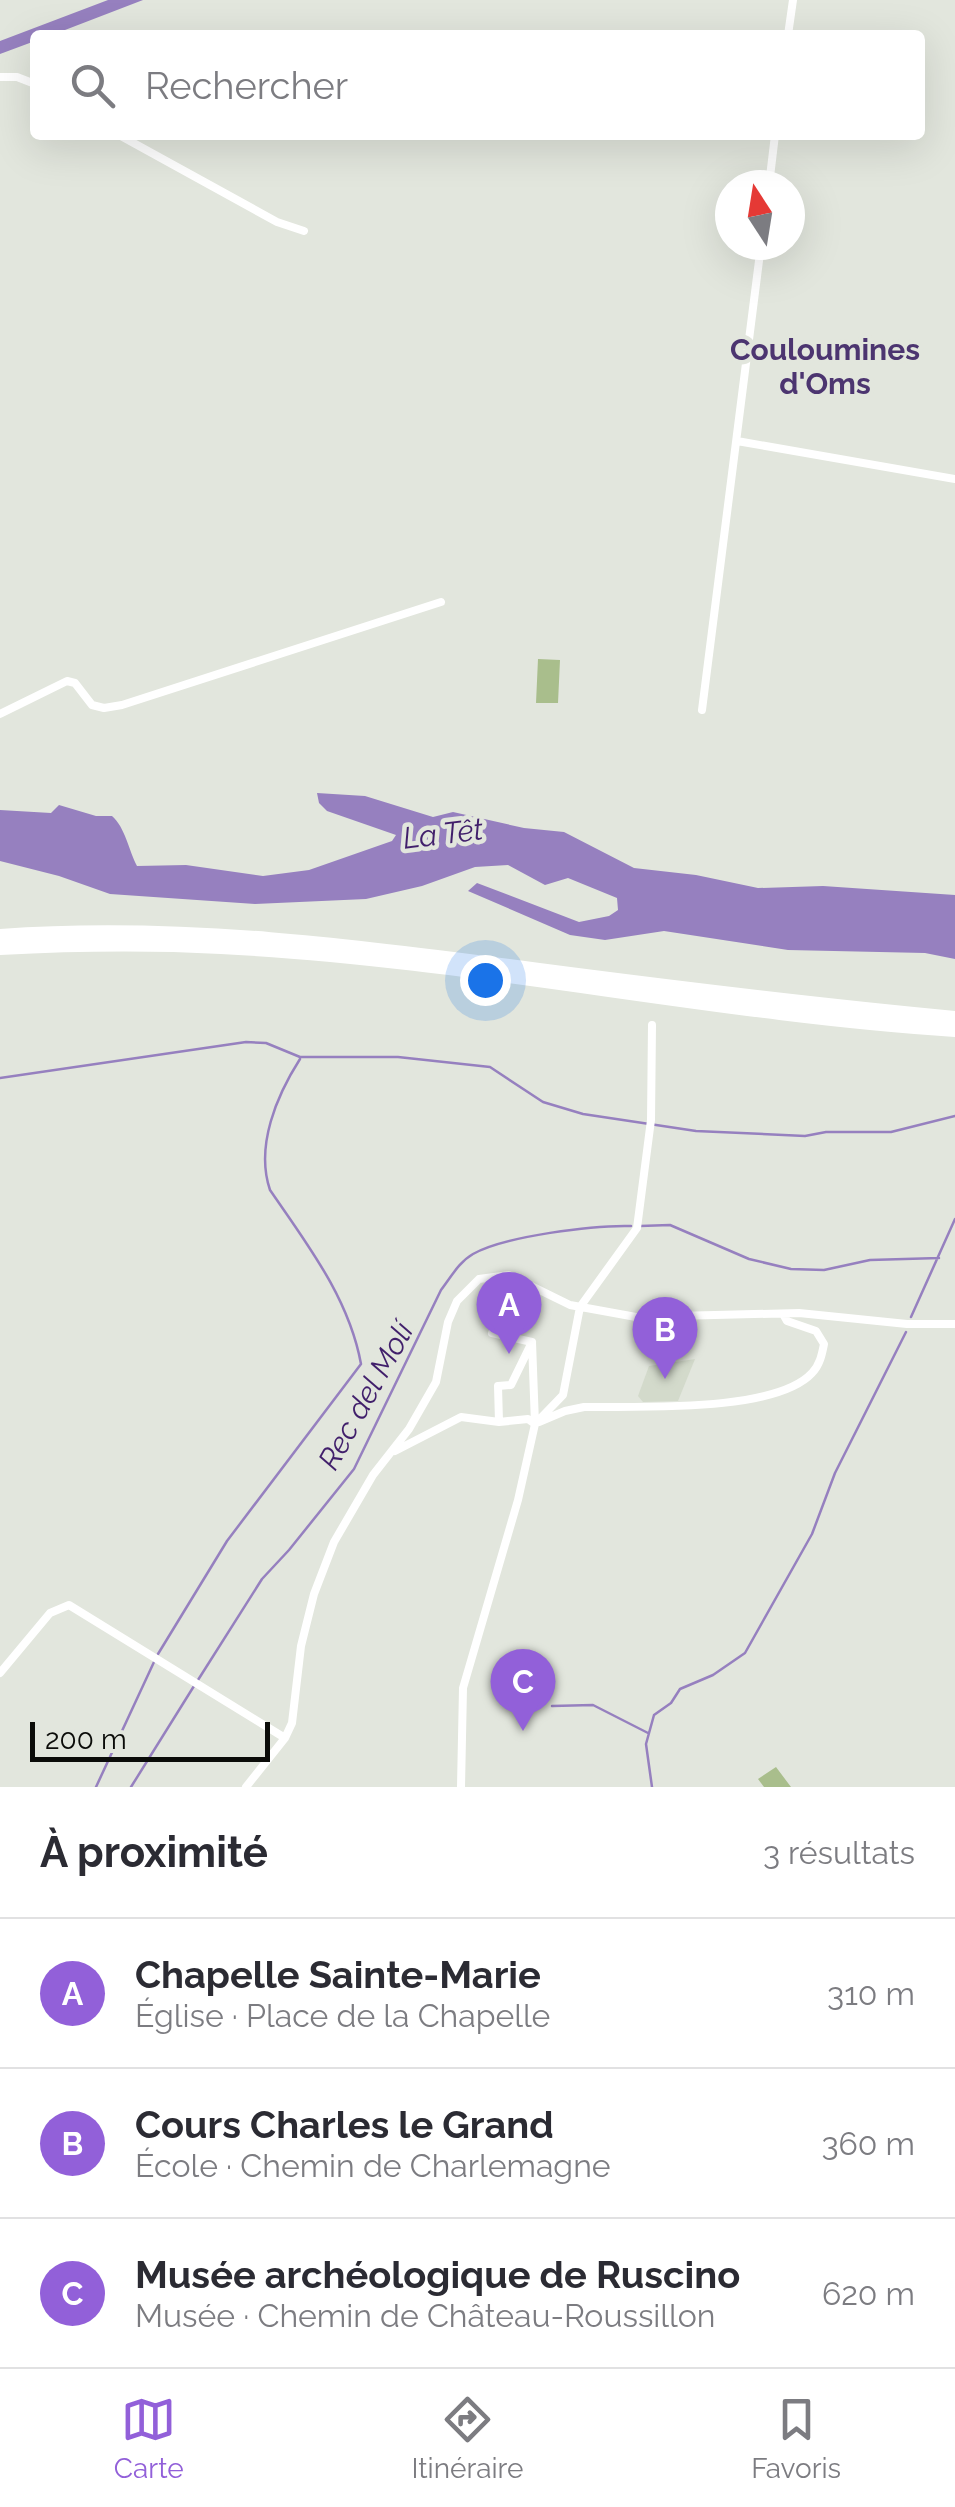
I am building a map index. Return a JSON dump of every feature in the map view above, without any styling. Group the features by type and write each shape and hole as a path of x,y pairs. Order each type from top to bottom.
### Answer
{"highway":[{"path":"0,936 140,932 306,942 736,996 955,1018"},
{"path":"0,948 121,944 285,951 955,1030"}],"street":[{"path":"789,30 792,0"},
{"path":"0,77 30,82"},
{"path":"128,140 276,222 304,232"},
{"path":"771,170 775,140"},
{"path":"702,710 760,260"},
{"path":"736,440 955,479"},
{"path":"0,714 66,680 75,683 92,705 122,705 441,602"},
{"path":"535,1424 563,1395 580,1307 637,1226 650,1127 652,1025"},
{"path":"246,1787 292,1724 306,1628 334,1542 372,1474 393,1452 436,1382 448,1322 466,1288 478,1279 509,1275 580,1307 636,1317 783,1314 955,1324"},
{"path":"535,1424 565,1411 584,1408 741,1403 800,1381 812,1374 824,1344 816,1331 787,1321 783,1314"},
{"path":"492,1333 532,1342"},
{"path":"461,1787 463,1688 518,1500 535,1424 532,1342"},
{"path":"499,1422 498,1386 511,1385 532,1342"},
{"path":"393,1452 460,1418 499,1422 528,1419 535,1424"},
{"path":"0,1672 50,1613 69,1605 285,1738"}],"shaded area":[{"path":"695,1359 678,1401 643,1402 638,1396 649,1366"}],"green space":[{"path":"538,659 560,660 558,703 536,703"},
{"path":"776,1767 791,1787 764,1787 758,1779"}],"water":[{"path":"108,0 143,0 65,30 30,30 30,43 0,54 0,41"},
{"name":"La Têt","path":"317,793 365,796 433,817 453,812 524,828 564,832 634,868 758,888 823,886 955,895 955,959 925,953 788,950 664,931 605,940 570,935 468,891 477,883 579,922 609,916 618,910 617,898 568,878 545,885 508,865 475,867 422,886 366,899 255,904 110,894 0,861 0,810 51,813 59,805 96,816 112,816 124,833 137,866 186,865 263,876 309,870 392,841 396,835 327,811 319,803"}],"waterway":[{"path":"0,1078 246,1042 266,1043 300,1057 398,1057 490,1067 543,1102 583,1114 696,1131 805,1136 826,1132 891,1132 955,1116"},
{"path":"158,1654 227,1541 361,1364 337,1294 270,1190 266,1173 271,1122 300,1059"},
{"path":"911,1317 955,1219"},
{"name":"Rec del Molí","path":"640,1226 670,1225 749,1259 791,1269 824,1270 870,1260 939,1258"},
{"name":"Rec del Molí","path":"198,1680 262,1579 354,1469 441,1290 459,1265 487,1248 527,1237 631,1226"},
{"path":"652,1787 646,1744 654,1715 671,1703 680,1689 713,1675 745,1653 812,1534 835,1473 906,1332"},
{"path":"96,1787 154,1662"},
{"name":"Rec del Molí","path":"131,1787 194,1686"},
{"path":"552,1706 593,1705 648,1733"}],"place":[{"name":"Chapelle Sainte-Marie","path":"509,1354"},
{"name":"Cours Charles le Grand","path":"665,1379"},
{"name":"Musée archéologique de Ruscino","path":"523,1731"}],"district":[{"name":"Couloumines d'Oms","path":"825,367"}]}
